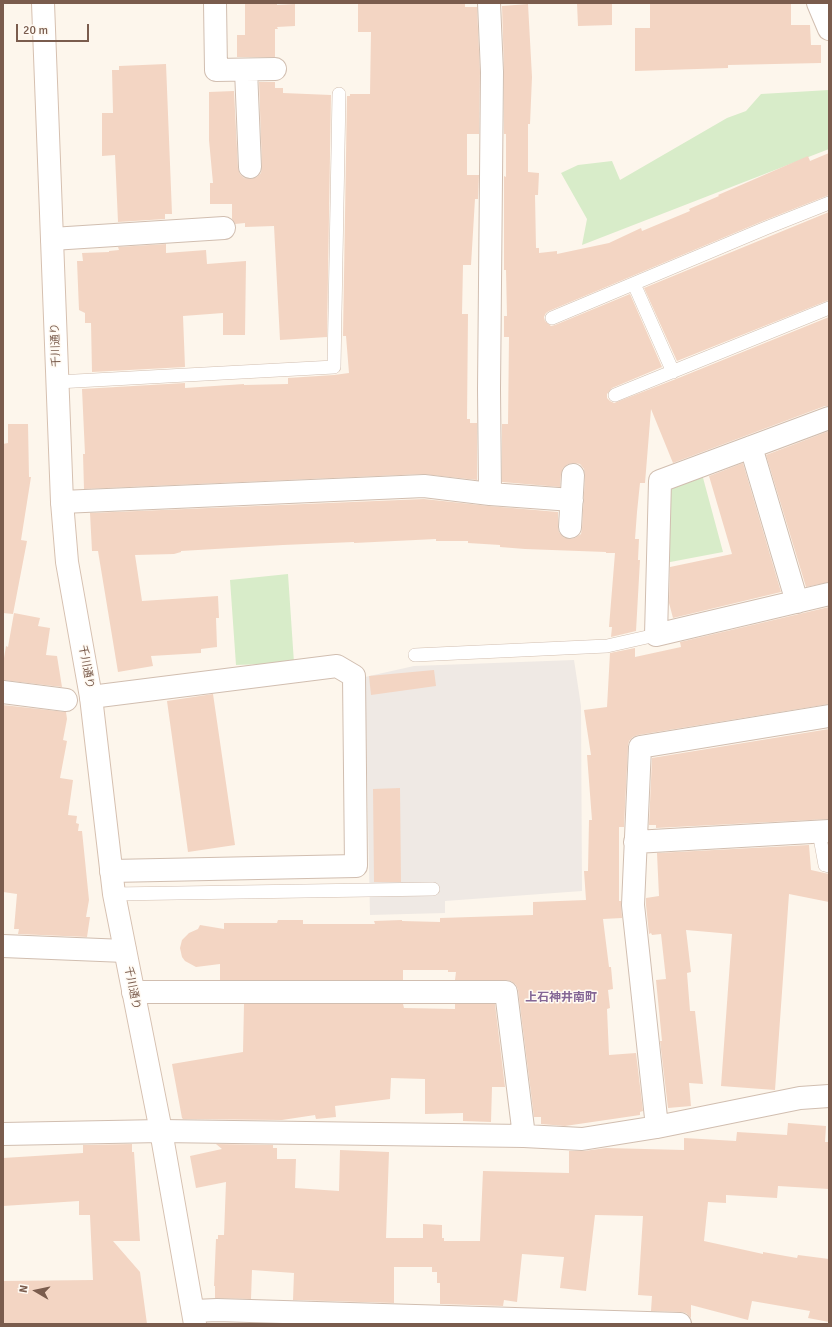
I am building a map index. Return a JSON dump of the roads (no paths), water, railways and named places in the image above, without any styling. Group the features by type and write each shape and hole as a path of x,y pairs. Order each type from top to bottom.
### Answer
{"street":[{"name":"千川通り","path":"43,3 62,502 67,562 91,696 114,894 161,1131 195,1318"},
{"path":"215,3 216,70 275,69"},
{"path":"489,3 492,72 489,381 490,494"},
{"path":"818,3 829,29"},
{"path":"246,70 250,167"},
{"path":"52,239 224,228"},
{"path":"829,418 660,481 656,635 829,594"},
{"path":"751,447 796,602"},
{"path":"570,527 573,475"},
{"path":"62,502 424,486 490,494 572,500"},
{"path":"91,696 337,666 354,676 356,866 111,871"},
{"path":"3,692 66,700"},
{"path":"657,1127 632,905 640,747 829,716"},
{"path":"635,842 824,832"},
{"path":"3,946 125,950"},
{"path":"133,992 506,992 524,1136"},
{"path":"3,1134 161,1131 524,1136 582,1139 657,1127 800,1098 829,1096"},
{"path":"195,1318 226,1310 680,1324"}],"lane":[{"path":"58,382 334,367 339,94"},
{"path":"552,318 829,203"},
{"path":"634,284 672,372"},
{"path":"615,395 829,308"},
{"path":"415,655 607,646 656,635"},
{"path":"824,832 825,865 829,866"},
{"path":"114,894 433,889"}],"district":[{"name":"上石神井南町","path":"561,998"}]}
